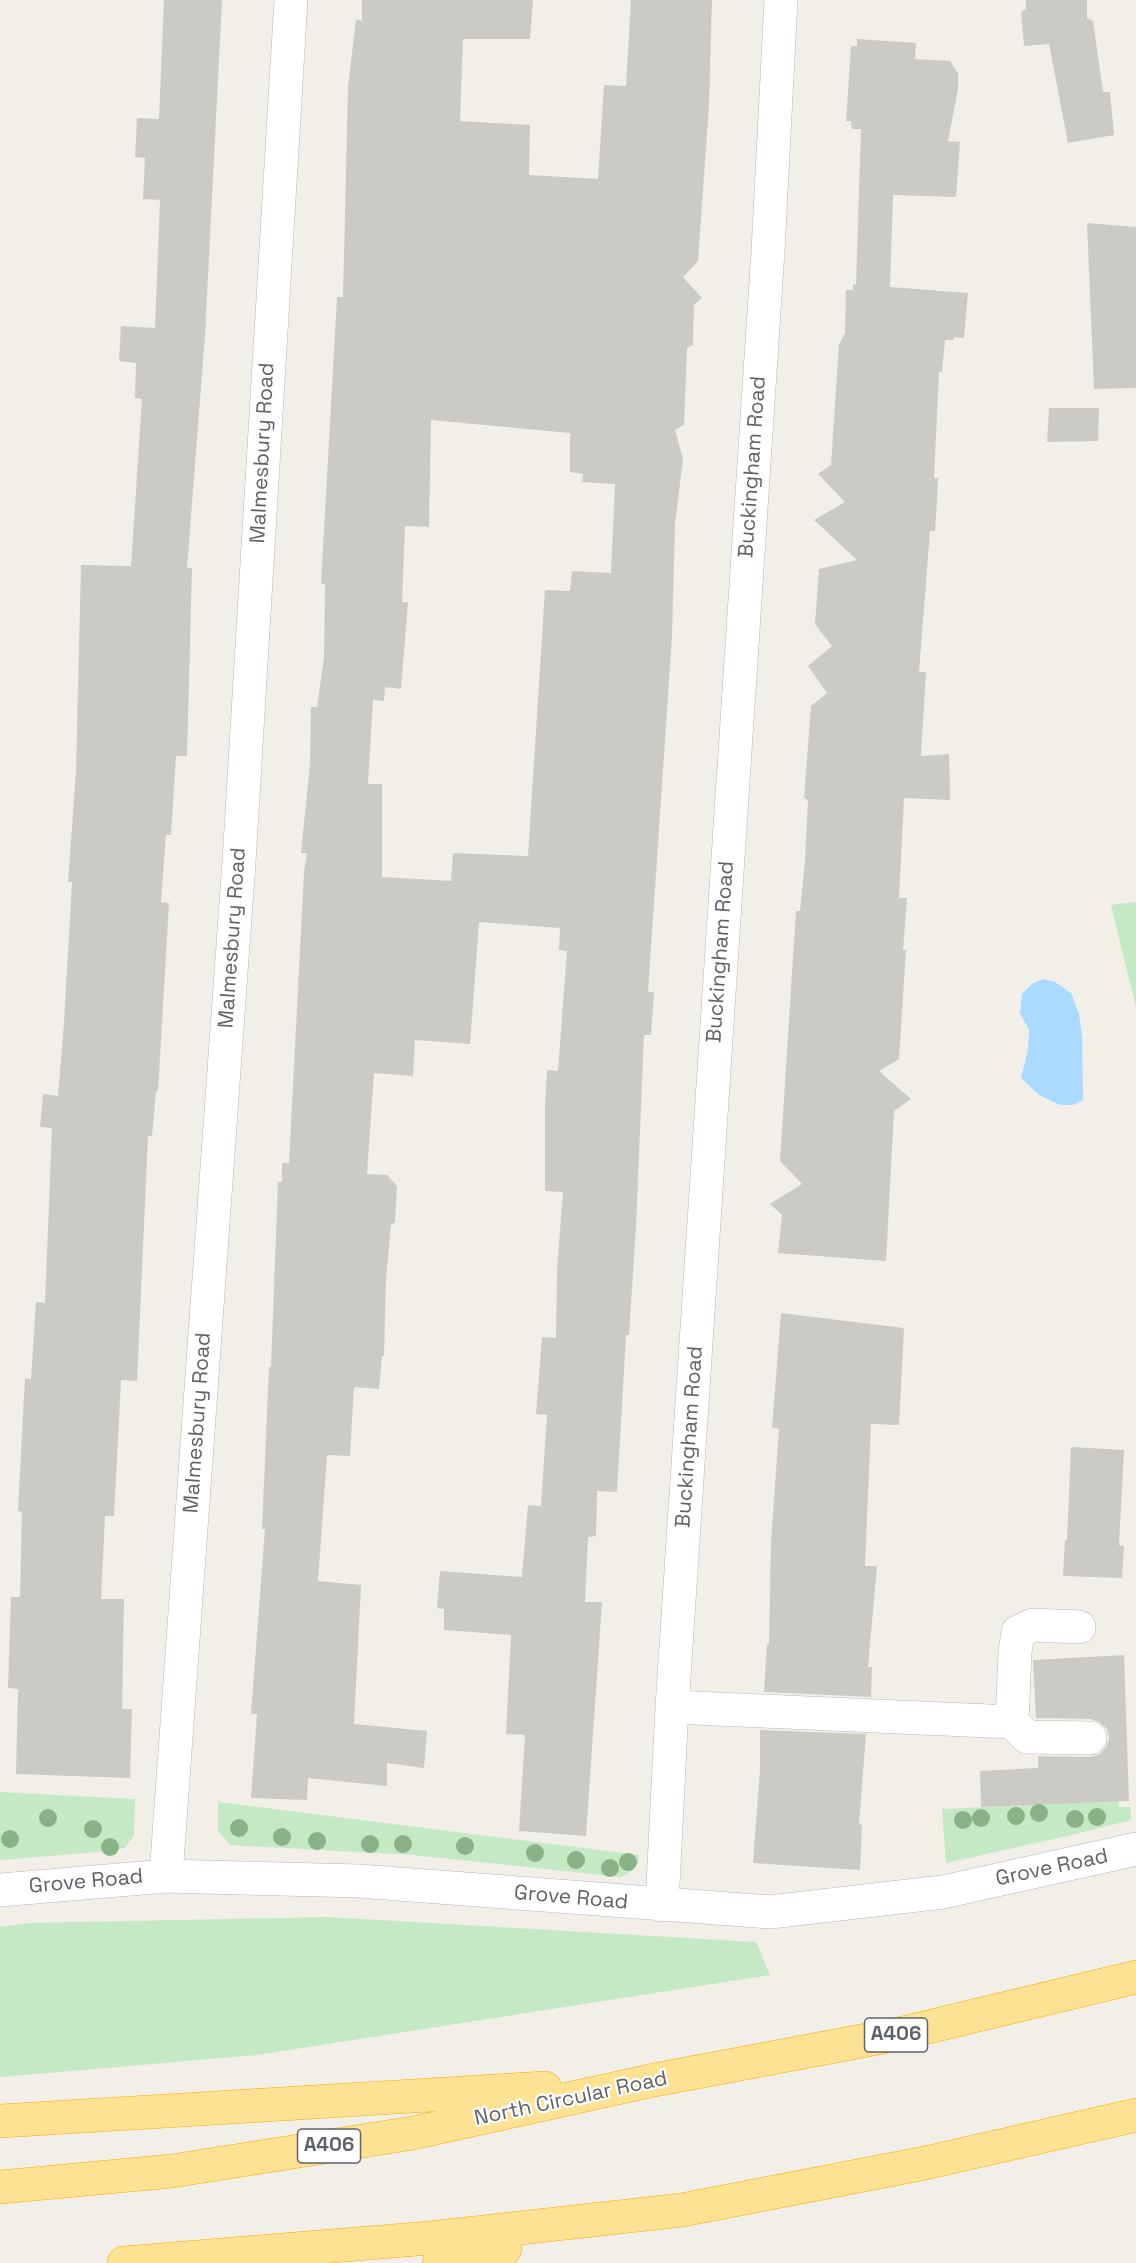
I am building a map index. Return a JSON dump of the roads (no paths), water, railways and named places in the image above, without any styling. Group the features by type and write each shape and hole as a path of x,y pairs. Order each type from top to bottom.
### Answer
{"highway":[{"name":"North Circular Road","path":"0,2187 172,2171 413,2133 654,2080 899,2034 1136,1977"},
{"name":"A406","path":"0,2121 164,2113 654,2080"},
{"path":"439,2263 682,2210 925,2163 1136,2115"},
{"path":"124,2263 430,2238 682,2210"}],"street":[{"name":"Malmesbury Road","path":"165,1876 238,873 291,0"},
{"name":"Buckingham Road","path":"662,1905 672,1707 768,251 781,0"},
{"path":"1012,1722 1018,1632 1034,1625 1079,1627"},
{"path":"672,1707 1012,1722 1027,1737 1090,1738"},
{"name":"Grove Road","path":"0,1890 165,1876 359,1881 770,1912 943,1892 1136,1849"}],"water":[{"path":"1043,979 1055,982 1071,993 1079,1014 1082,1036 1083,1100 1073,1105 1060,1105 1039,1095 1021,1078 1028,1050 1029,1030 1020,1013 1022,994 1032,984"}]}
